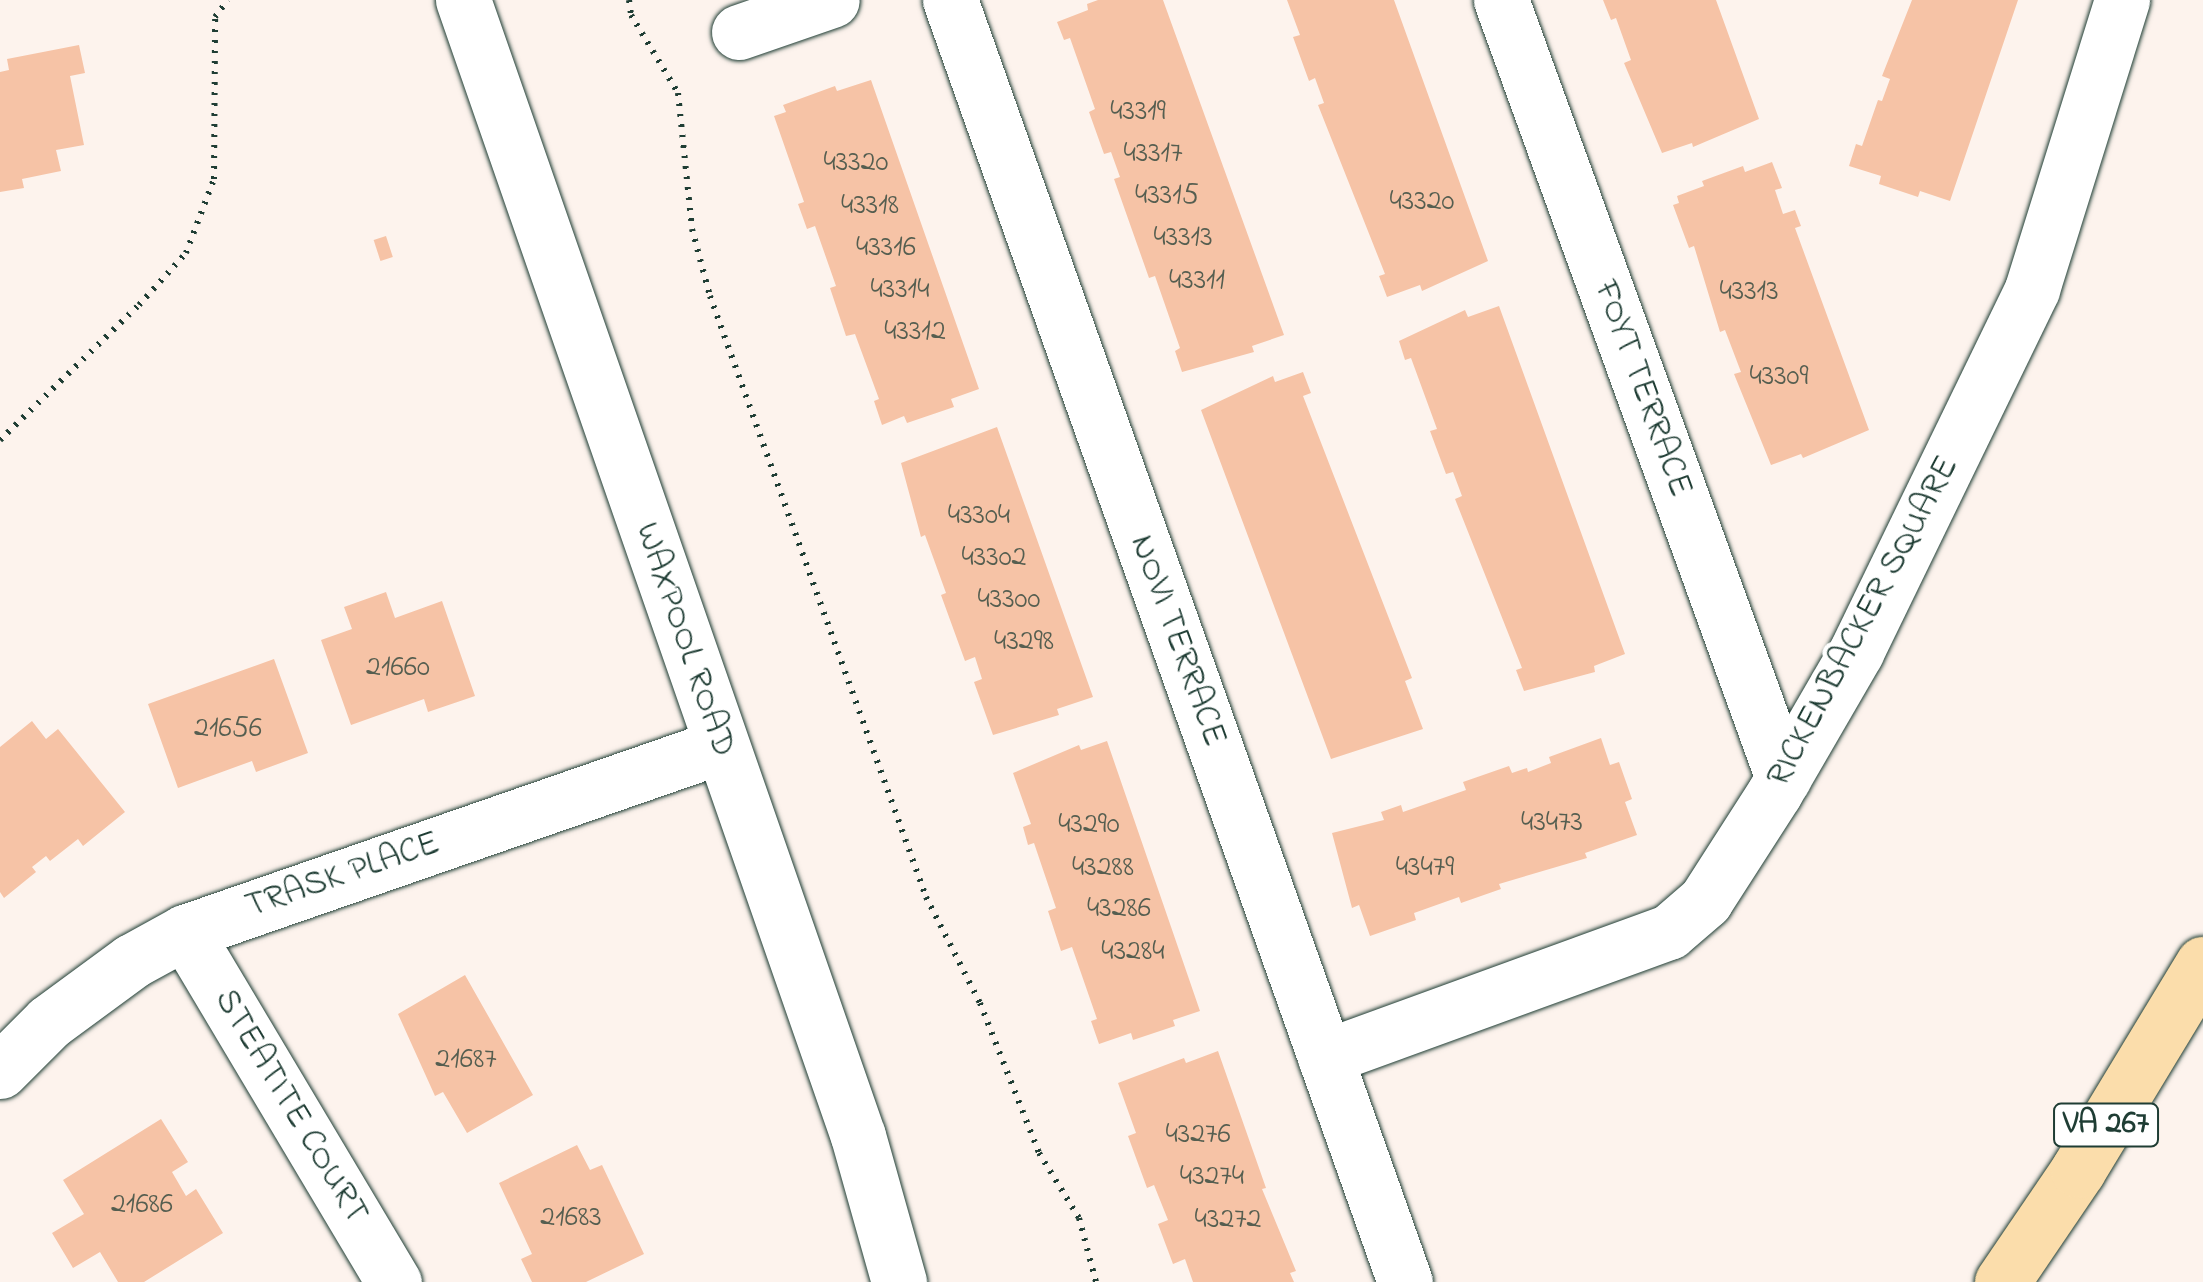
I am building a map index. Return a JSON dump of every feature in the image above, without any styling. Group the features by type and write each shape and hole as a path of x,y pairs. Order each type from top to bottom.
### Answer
{"highway":[{"name":"VA 267","path":"2002,1282 2078,1170 2203,964"}],"street":[{"name":"WAXPOOL ROAD","path":"464,0 858,1136 899,1282"},
{"path":"740,32 832,0"},
{"name":"NOVI TERRACE","path":"950,0 1405,1282"},
{"name":"FOYT TERRACE","path":"1501,0 1782,778"},
{"name":"RICKENBACKER SQUARE","path":"1325,1057 1669,932 1706,900 1856,652 2032,289 2122,0"},
{"name":"TRASK PLACE","path":"0,1071 49,1022 132,961 185,932 720,746"},
{"name":"STEATITE COURT","path":"185,932 394,1282"}],"path":[{"path":"0,440 139,306 186,253 214,179 215,17 228,0"},
{"path":"628,0 631,15 678,93 692,229 710,296 926,897 980,1003 1039,1153 1078,1218 1095,1266 1096,1282"}],"building":[{"path":"1098,0 1163,0 1284,335 1252,346 1254,352 1182,372 1175,351 1180,348 1155,276 1149,278 1114,179 1120,177 1111,152 1104,154 1089,112 1095,109 1070,38 1064,40 1057,22 1088,10 1087,4"},
{"path":"1287,0 1394,0 1488,261 1422,291 1420,285 1387,297 1379,276 1385,274 1318,105 1324,103 1315,78 1309,81 1293,37 1300,35"},
{"path":"1603,0 1716,0 1759,119 1693,147 1692,143 1662,153 1624,63 1631,60 1616,18 1611,20"},
{"path":"1912,0 2018,0 1950,201 1920,191 1918,197 1879,184 1881,176 1849,166 1856,144 1862,146 1878,100 1882,101 1890,79 1882,76"},
{"path":"79,45 85,73 70,76 84,145 56,150 61,171 22,179 24,188 0,192 0,72 9,70 7,59"},
{"path":"871,80 979,389 951,399 954,407 907,423 904,416 882,425 874,401 879,399 855,334 846,336 830,288 836,286 815,226 807,229 798,204 804,202 774,116 786,112 783,105 835,86 837,91"},
{"path":"1772,162 1782,188 1775,190 1783,214 1795,210 1801,226 1795,228 1869,430 1803,458 1801,454 1771,465 1734,374 1741,372 1725,330 1720,332 1694,246 1689,248 1673,205 1679,203 1677,196 1704,186 1702,181 1743,166 1745,172"},
{"path":"386,236 393,257 380,261 374,240"},
{"path":"1499,306 1625,654 1594,666 1595,672 1524,691 1516,670 1522,668 1455,499 1462,496 1453,472 1446,474 1430,431 1437,429 1411,358 1405,360 1399,341 1465,310 1468,317"},
{"path":"1303,372 1311,393 1303,396 1412,678 1405,681 1423,729 1331,759 1201,410 1273,376 1275,382"},
{"path":"997,427 1093,697 1057,709 1059,715 993,735 974,682 982,679 975,657 965,661 941,595 946,593 925,535 921,537 901,463"},
{"path":"386,592 395,618 442,601 475,696 428,712 424,699 351,725 321,640 352,629 344,607"},
{"path":"274,659 308,753 256,772 252,761 178,788 148,704"},
{"path":"32,721 46,739 58,729 125,812 83,846 78,839 50,861 46,856 32,867 36,872 4,898 0,892 0,747"},
{"path":"1601,738 1610,765 1619,762 1632,799 1625,802 1637,835 1585,853 1587,858 1499,884 1501,889 1461,903 1459,897 1414,913 1416,920 1370,936 1359,905 1352,908 1332,833 1384,820 1381,812 1401,805 1403,812 1466,790 1463,782 1509,766 1512,773 1527,768 1528,772 1551,763 1549,757"},
{"path":"1107,741 1200,1011 1173,1020 1175,1026 1133,1040 1131,1033 1099,1044 1091,1021 1097,1019 1072,947 1061,951 1048,911 1056,908 1034,843 1028,845 1023,827 1031,824 1013,773 1079,745 1081,750"},
{"path":"465,975 533,1095 467,1133 443,1092 435,1096 398,1014"},
{"path":"1218,1051 1266,1188 1262,1189 1296,1271 1290,1273 1294,1282 1193,1282 1185,1259 1173,1264 1158,1224 1168,1220 1154,1185 1147,1188 1128,1136 1136,1133 1118,1083 1184,1058 1186,1063"},
{"path":"161,1119 188,1162 172,1172 186,1196 196,1189 223,1233 144,1282 118,1282 100,1252 73,1268 52,1233 84,1214 63,1180"},
{"path":"577,1145 590,1170 602,1165 644,1254 586,1282 532,1282 521,1259 532,1254 499,1183"}]}
